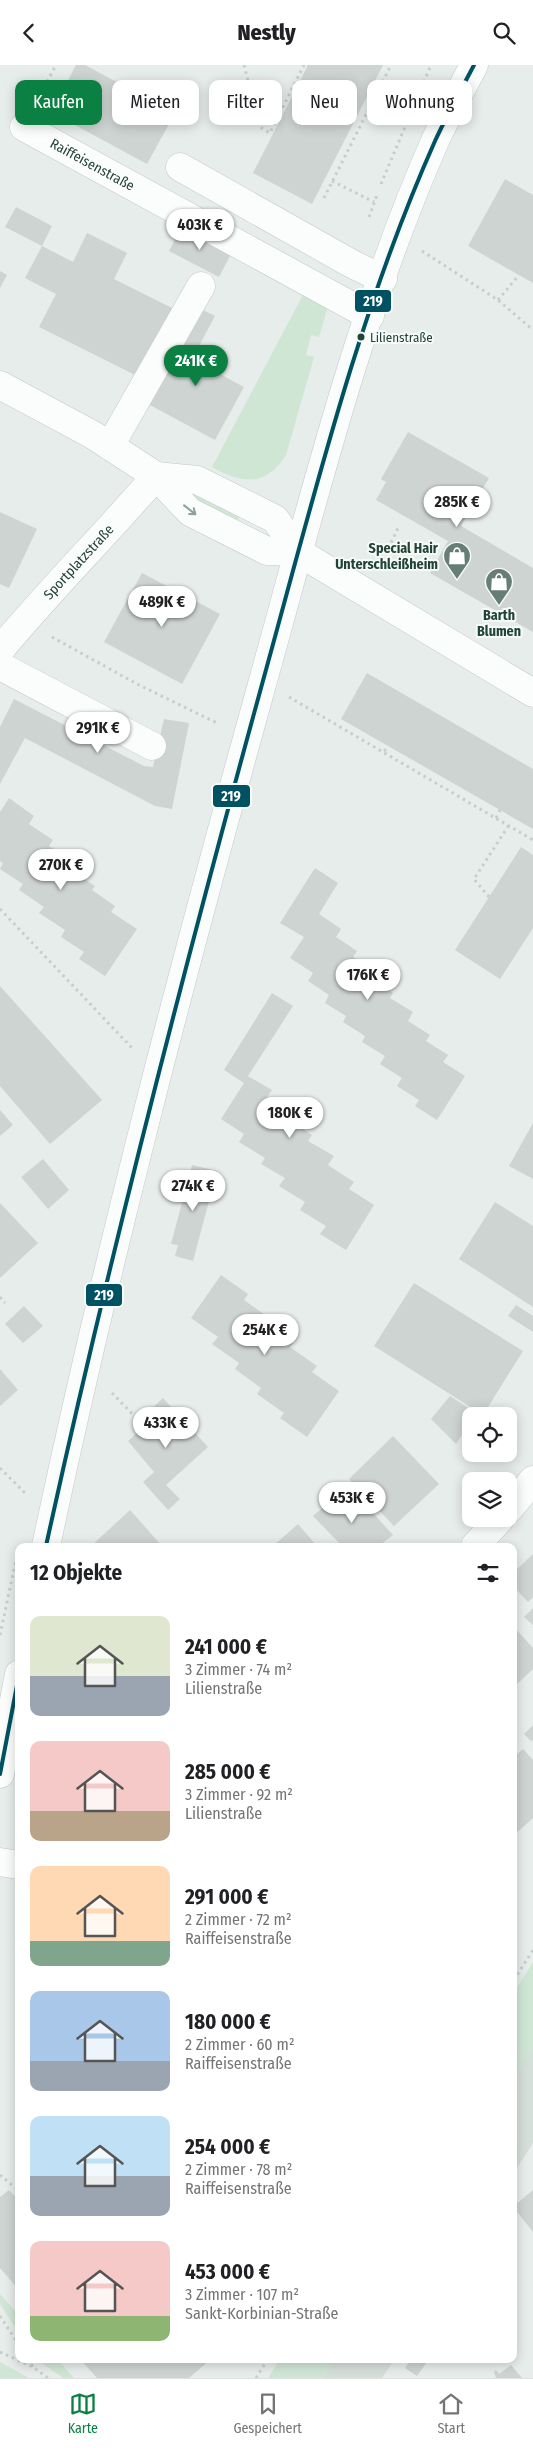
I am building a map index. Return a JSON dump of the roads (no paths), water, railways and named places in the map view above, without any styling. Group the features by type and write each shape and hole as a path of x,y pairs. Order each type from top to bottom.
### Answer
{"street":[{"path":"47,1543 112,1254 245,745 298,553 370,316 398,235 436,140 474,65"},
{"name":"Raiffeisenstraße","path":"24,127 370,316"},
{"path":"180,167 352,264 383,279"},
{"path":"110,446 201,286"},
{"path":"0,385 110,446 156,476 190,512 266,551 298,553 533,693"},
{"name":"Sportplatzstraße","path":"0,650 27,618 110,530 156,476"},
{"path":"0,666 152,746"},
{"path":"517,1499 533,1480"},
{"path":"478,1543 493,1527"},
{"path":"0,1774 15,1695"},
{"path":"0,1862 15,1864"}],"place":[{"name":"Lilienstraße","path":"361,337"},
{"name":"Special Hair Unterschleißheim","path":"457,580"},
{"name":"Barth Blumen","path":"499,606"}]}
